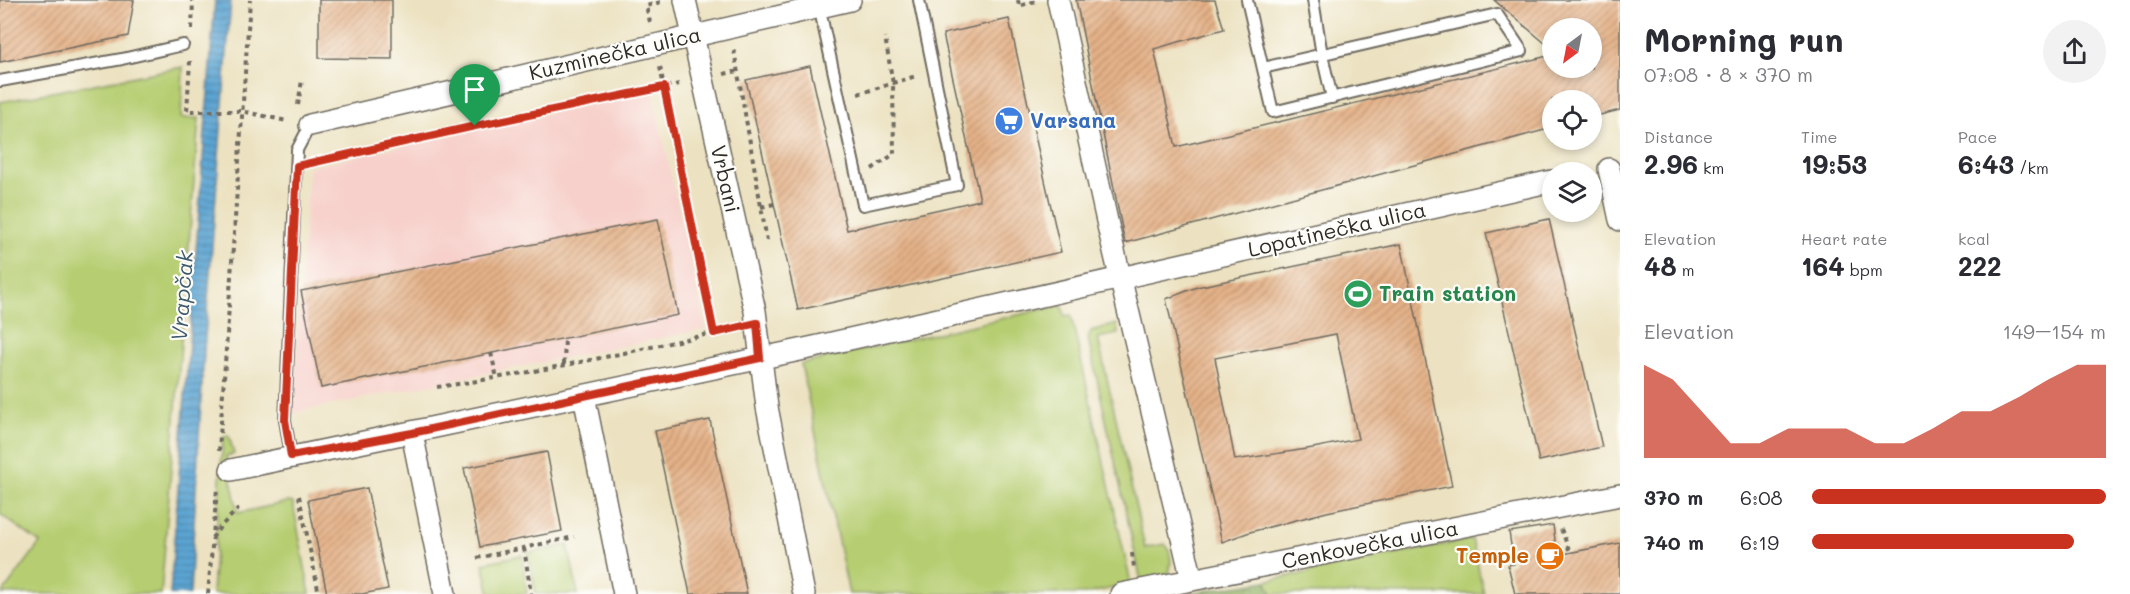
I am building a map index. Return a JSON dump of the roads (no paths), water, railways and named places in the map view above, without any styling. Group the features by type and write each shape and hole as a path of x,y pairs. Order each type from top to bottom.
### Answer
{"street":[{"name":"Vrbani","path":"685,0 757,323 766,407 804,594"},
{"path":"1058,0 1192,580"},
{"name":"Kuzminečka ulica","path":"310,125 832,3"},
{"path":"1607,169 1620,220"},
{"name":"Lopatinečka ulica","path":"760,358 1542,183"},
{"path":"222,469 412,433 760,358"},
{"path":"584,396 624,594"},
{"path":"412,433 445,594"},
{"name":"Cenkovečka ulica","path":"1120,594 1620,495"}],"lane":[{"path":"832,3 840,99 863,205 957,185 919,0"},
{"path":"1247,0 1273,112 1522,51 1497,14 1263,68"},
{"path":"1313,0 1332,98"},
{"path":"0,81 122,59 183,45"},
{"path":"291,456 285,420 297,150 310,125"}],"water":[{"path":"215,0 231,0 204,351 190,594 170,594"}],"place":[{"name":"Varsana","path":"1009,121"},
{"name":"Train station","path":"1358,294"},
{"name":"Temple","path":"1550,556"}],"water label":[{"name":"Vrapčak","path":"182,296"}]}
